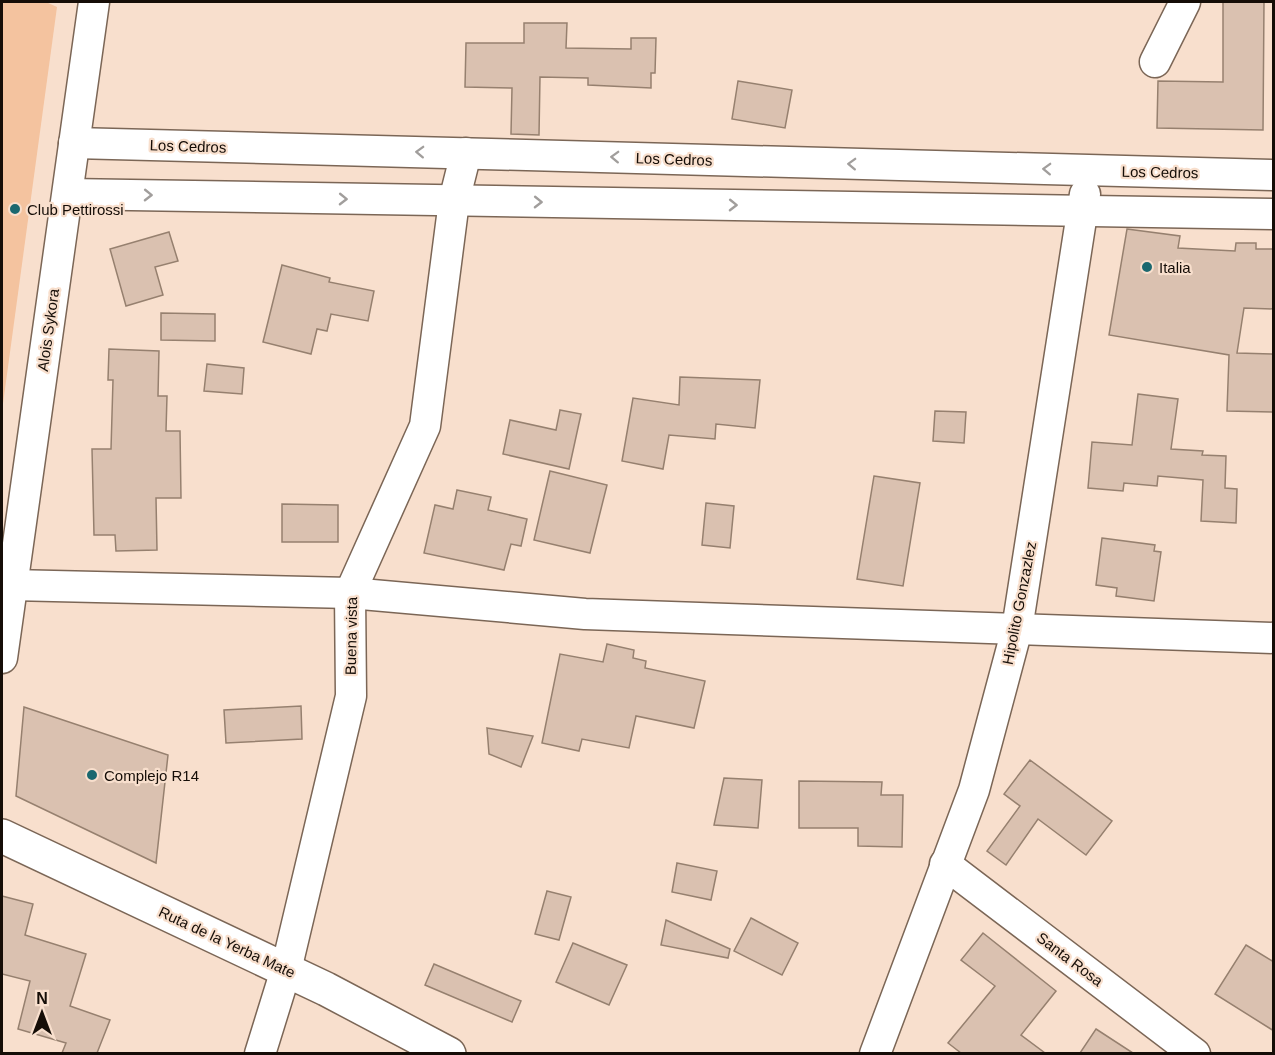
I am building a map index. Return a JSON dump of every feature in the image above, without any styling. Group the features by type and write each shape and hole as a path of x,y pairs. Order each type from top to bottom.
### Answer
{"main road":[{"name":"Ruta de la Yerba Mate","path":"2,836 286,970 449,1053"}],"street":[{"name":"Alois Sykora","path":"2,658 94,2"},
{"path":"1155,62 1185,2"},
{"name":"Los Cedros","path":"74,143 1274,175"},
{"name":"Buena vista","path":"260,1053 286,970 351,696 350,593 425,426 454,201 466,153"},
{"name":"Hipolito Gonzazlez","path":"875,1053 974,790 1017,629 1089,170"},
{"path":"68,194 1274,214"},
{"path":"11,585 350,593 585,614 1274,638"},
{"name":"Santa Rosa","path":"945,864 1195,1053"}],"shaded area":[{"name":"Club Pettirossi","path":"2,2 46,2 57,7 2,411"}],"building":[{"path":"1223,2 1264,2 1263,130 1157,128 1158,81 1223,82"},
{"path":"524,23 567,23 566,48 631,49 631,38 656,38 655,73 651,73 651,88 588,85 588,78 540,77 539,135 511,134 512,88 465,87 466,43 524,43"},
{"path":"738,81 792,90 785,128 732,119"},
{"path":"1127,229 1180,236 1178,248 1235,251 1236,243 1256,243 1256,249 1274,249 1274,309 1244,308 1237,353 1274,354 1274,412 1227,411 1229,355 1109,335"},
{"path":"169,232 178,261 155,267 163,295 126,306 110,249"},
{"path":"282,265 330,278 329,282 374,291 368,321 331,314 327,331 317,329 311,354 263,342"},
{"path":"161,313 215,314 215,341 161,340"},
{"path":"109,349 159,351 158,396 167,396 166,431 180,431 181,498 156,498 157,550 116,551 115,535 94,535 92,449 111,449 113,380 108,380"},
{"path":"207,364 244,368 242,394 204,391"},
{"path":"680,377 760,380 755,428 716,424 715,439 669,435 663,469 622,461 633,398 679,405"},
{"path":"1138,394 1178,399 1171,449 1203,451 1202,455 1226,456 1225,488 1237,489 1236,523 1201,521 1203,480 1158,476 1157,486 1124,483 1123,491 1088,488 1092,442 1132,445"},
{"path":"560,410 581,414 569,469 503,454 510,420 556,430"},
{"path":"935,411 966,412 964,443 933,441"},
{"path":"550,471 607,485 590,553 534,540"},
{"path":"874,476 920,483 903,586 857,579"},
{"path":"457,490 491,497 488,510 527,519 521,546 511,544 504,570 424,553 435,505 453,509"},
{"path":"706,503 734,506 730,548 702,545"},
{"path":"282,504 338,505 338,542 282,542"},
{"path":"1102,538 1155,545 1154,551 1161,552 1154,601 1116,596 1117,588 1096,585"},
{"path":"607,644 634,650 633,658 646,661 645,668 705,681 694,728 636,716 629,748 582,739 579,751 542,743 560,654 603,662"},
{"path":"301,706 302,739 226,743 224,710"},
{"name":"Complejo R14","path":"24,707 168,755 156,863 16,796"},
{"path":"487,728 533,736 521,767 489,754"},
{"path":"1030,760 1112,821 1086,855 1038,819 1006,865 987,851 1020,806 1004,794"},
{"path":"724,778 762,780 758,828 714,825"},
{"path":"799,781 882,782 881,795 903,795 902,847 858,846 858,828 799,828"},
{"path":"677,863 717,871 711,900 672,892"},
{"path":"547,891 571,897 559,940 535,934"},
{"path":"2,896 33,904 25,935 86,954 70,1006 110,1020 97,1053 62,1053 66,1043 18,1029 30,981 2,974"},
{"path":"751,918 798,943 782,975 734,951"},
{"path":"666,920 730,949 728,958 661,945"},
{"path":"983,933 1056,991 1021,1035 1045,1053 961,1053 948,1043 995,986 961,960"},
{"path":"573,943 627,965 609,1005 556,982"},
{"path":"1246,945 1274,962 1274,1031 1215,994"},
{"path":"434,964 521,1001 512,1022 425,985"},
{"path":"1096,1029 1133,1053 1080,1053"}],"place":[{"name":"Club Pettirossi","path":"15,209"},
{"name":"Italia","path":"1147,267"},
{"name":"Complejo R14","path":"92,775"}]}
